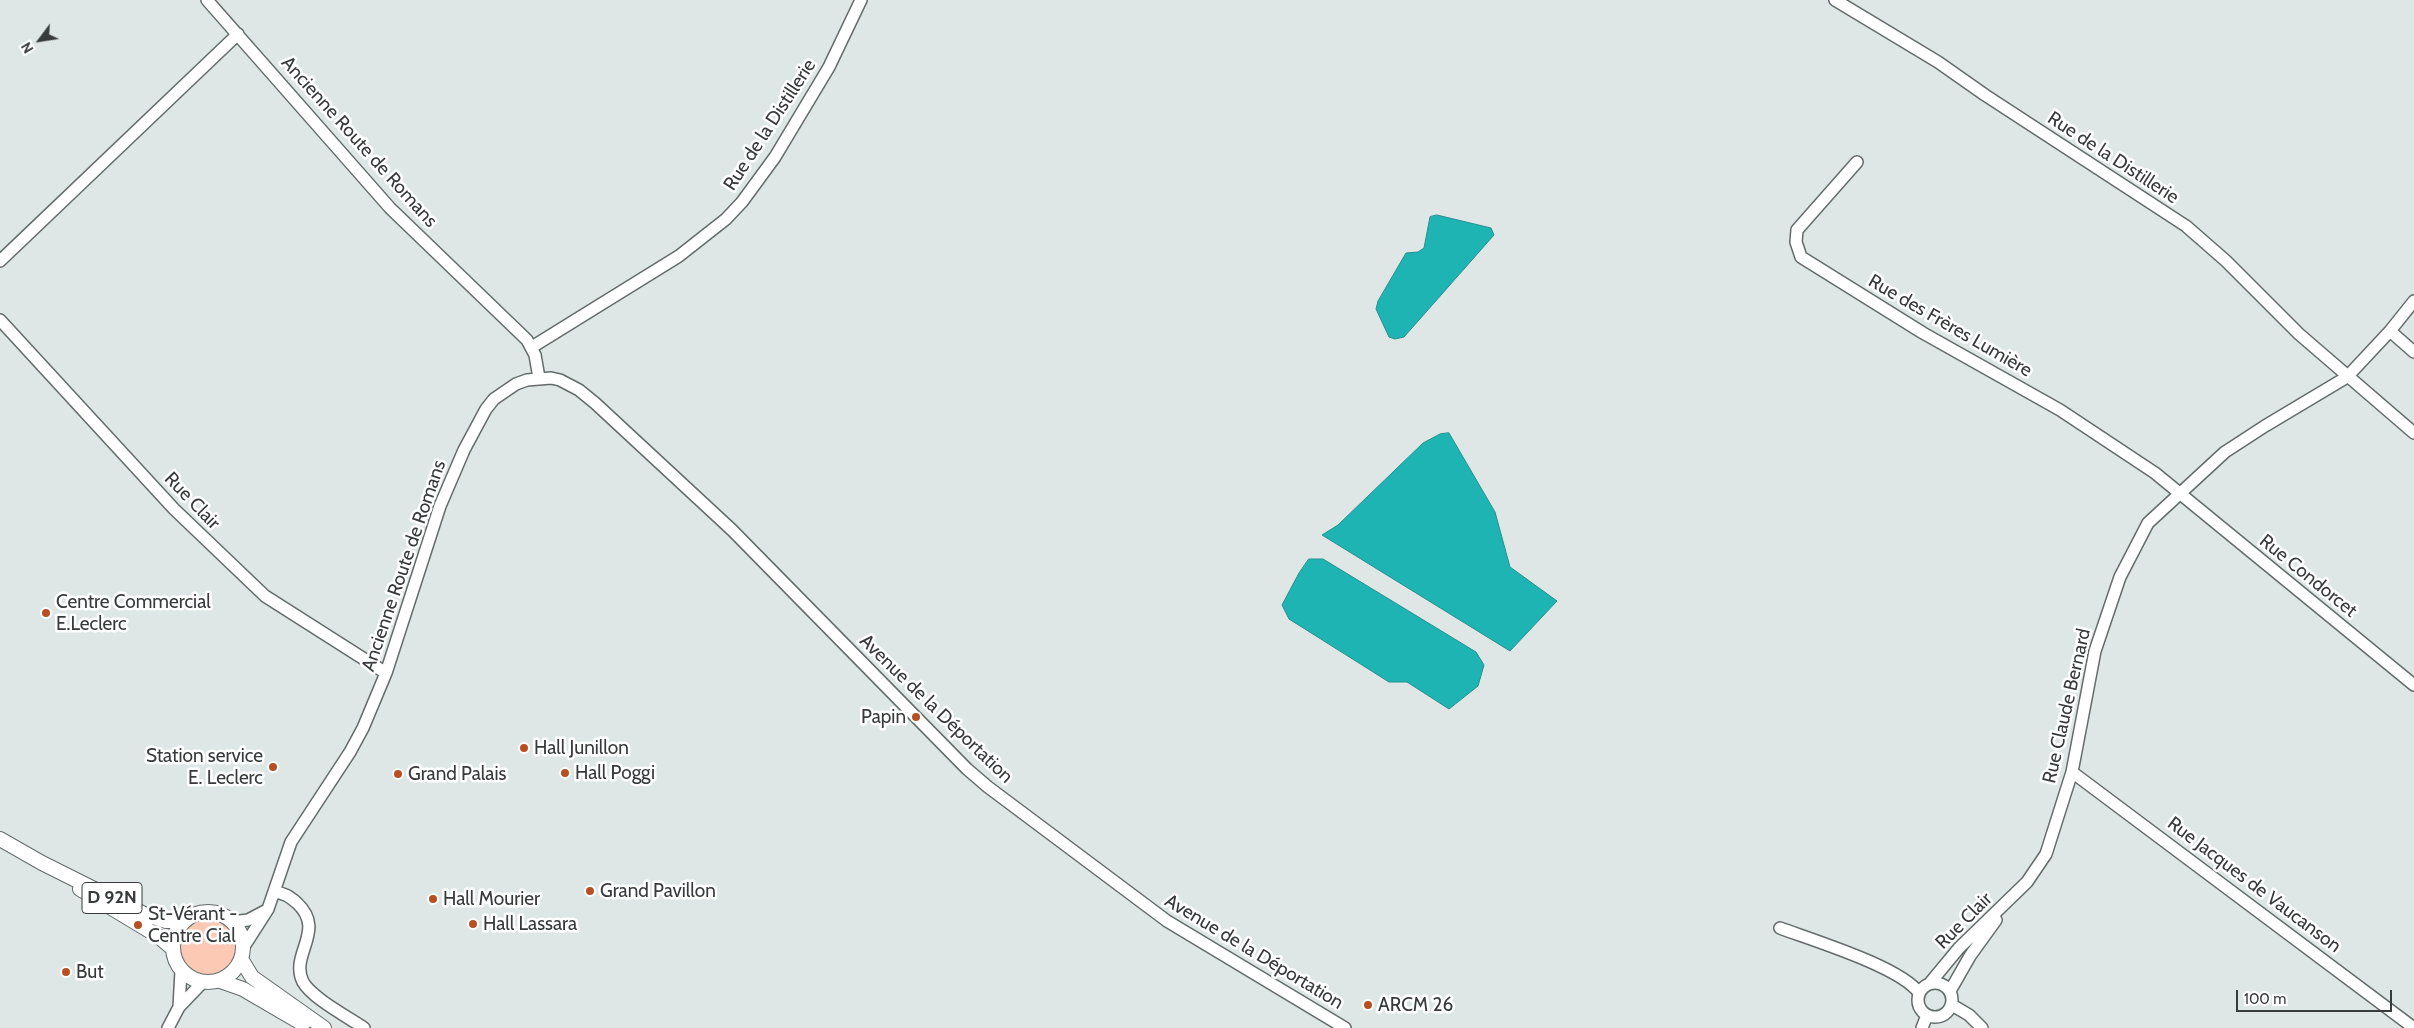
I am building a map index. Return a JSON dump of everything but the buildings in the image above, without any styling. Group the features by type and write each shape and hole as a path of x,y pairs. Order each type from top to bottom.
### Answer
{"main road":[{"name":"D 92N","path":"0,839 42,863 152,918 166,921 185,920"},
{"name":"D 92N","path":"42,863 97,901 158,936 172,948"},
{"path":"310,1028 243,989 220,980 203,982 188,977 181,971 176,964 172,948 174,938 185,920 206,912 222,915 232,922 238,929 242,954 252,978 324,1028"},
{"path":"220,980 236,968 242,954"}],"street":[{"name":"Ancienne Route de Romans","path":"207,0 390,208 520,333 532,347 539,378 516,384 494,399 486,409 464,450 440,506 386,672 350,752 291,842 268,909 242,954"},
{"name":"Rue de la Distillerie","path":"532,347 679,256 726,219 748,195 774,157 829,67 862,0"},
{"name":"Rue de la Distillerie","path":"1835,0 1938,62 1985,95 2186,226 2226,261 2299,334 2414,433"},
{"path":"0,261 238,34"},
{"name":"Rue des Frères Lumière","path":"1857,162 1797,230 1796,242 1801,258 1924,333 2060,410 2155,473 2180,493"},
{"name":"Rue Claude Bernard","path":"2011,900 2028,882 2046,854 2072,772 2095,651 2120,577 2148,523 2225,452 2347,377 2390,331 2414,301"},
{"name":"Rue Clair","path":"0,320 174,509 265,596 386,672"},
{"path":"2390,331 2414,352"},
{"name":"Avenue de la Déportation","path":"539,378 551,378 570,384 595,403 732,530 988,787 1167,921 1345,1028"},
{"name":"Rue Condorcet","path":"2180,493 2414,685"},
{"name":"Rue Jacques de Vaucanson","path":"2072,772 2414,1028"},
{"path":"274,892 287,894 300,905 310,925 309,938 299,961 303,981 309,991 364,1028"},
{"name":"Rue Clair","path":"1930,983 1959,948 2011,900"},
{"name":"Rue Clair","path":"1950,991 1970,956 2011,900"},
{"path":"232,922 248,920 268,909"},
{"path":"1780,928 1885,969 1905,981 1919,993"},
{"path":"179,1007 181,971"},
{"path":"168,1028 179,1007 203,982"},
{"path":"1930,983 1944,985 1950,991 1952,1005 1945,1014 1933,1017 1928,1015 1918,1003 1919,993 1930,983"},
{"path":"1952,1005 1969,1015 1982,1028"},
{"path":"1922,1028 1928,1015"}],"shaded area":[{"path":"208,920 223,925 231,933 236,948 231,963 223,971 208,976 193,971 185,963 180,948 185,933 193,925"}],"water":[{"path":"1437,215 1491,228 1494,235 1404,337 1395,339 1389,337 1376,309 1378,301 1406,253 1418,252 1424,248 1430,217"},
{"path":"1449,433 1495,512 1510,567 1557,601 1510,651 1322,535 1338,525 1423,443 1440,434"},
{"path":"1309,559 1323,559 1476,652 1484,665 1478,686 1449,709 1407,682 1389,682 1289,619 1282,605 1299,573"}],"place":[{"name":"Centre Commercial E.Leclerc","path":"46,613"},
{"name":"Papin","path":"916,717"},
{"name":"Hall Junillon","path":"524,748"},
{"name":"Station service E. Leclerc","path":"273,767"},
{"name":"Hall Poggi","path":"565,773"},
{"name":"Grand Palais","path":"398,774"},
{"name":"Grand Pavillon","path":"590,891"},
{"name":"Hall Mourier","path":"433,899"},
{"name":"Hall Lassara","path":"473,924"},
{"name":"St-Vérant - Centre Cial","path":"138,925"},
{"name":"But","path":"66,972"},
{"name":"ARCM 26","path":"1368,1005"}]}
